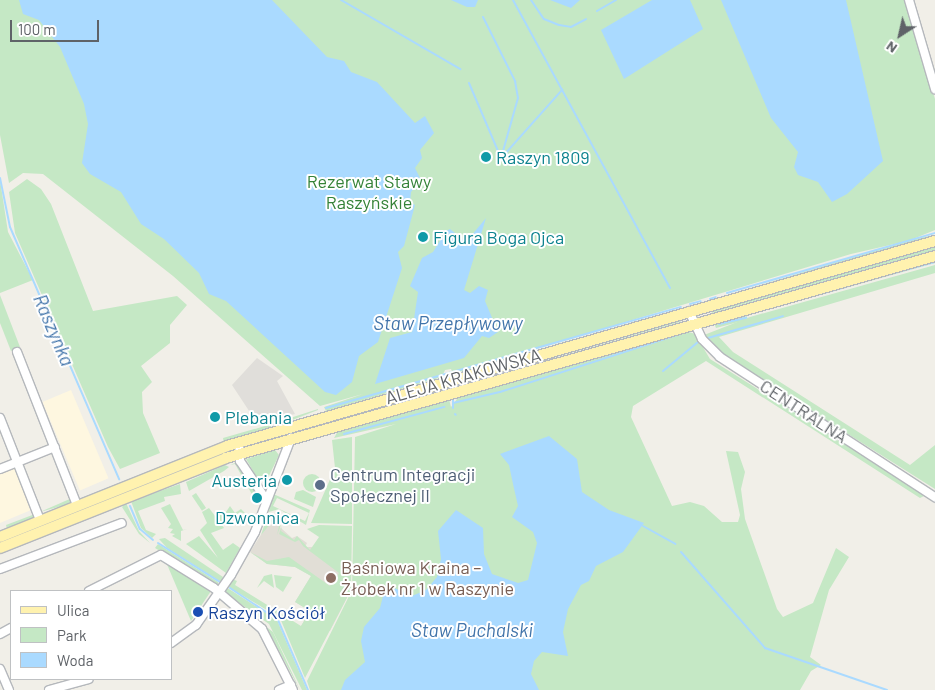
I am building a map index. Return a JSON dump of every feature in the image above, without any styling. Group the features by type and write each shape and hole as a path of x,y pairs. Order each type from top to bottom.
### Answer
{"main road":[{"name":"ALEJA KRAKOWSKA","path":"0,537 239,442 935,241"},
{"name":"ALEJA KRAKOWSKA","path":"0,548 239,454 935,256"}],"street":[{"path":"909,0 935,89"},
{"name":"CENTRALNA","path":"689,311 707,344 726,361 935,497"},
{"path":"18,352 77,505"},
{"path":"0,418 40,520"},
{"path":"172,642 194,627 220,593 255,532 265,498 291,438"},
{"path":"239,442 239,454 265,498"},
{"path":"0,469 55,447"},
{"path":"254,482 271,483"},
{"path":"0,569 122,523"},
{"path":"95,590 160,554 220,593 267,634 292,687 279,690"},
{"path":"0,669 9,690"},
{"path":"49,690 85,680"}],"shaded area":[{"path":"257,358 283,376 277,381 295,414 257,423 232,385"},
{"path":"71,390 109,478 80,490 42,402"},
{"path":"13,465 31,510 0,523 0,471"},
{"name":"Baśniowa Kraina – Żłobek nr 1 w Raszynie","path":"271,519 292,538 297,536 307,543 305,547 313,547 351,573 351,590 330,631 301,626 310,611 295,602 311,576 295,567 267,564 250,552"}],"green space":[{"name":"Rezerwat Stawy Raszyńskie","path":"0,0 905,0 935,99 935,230 913,239 935,235 724,296 903,242 851,254 453,374 451,369 445,370 442,377 326,411 324,407 363,394 320,406 173,276 43,174 23,173 9,183 0,135"},
{"path":"27,179 41,189 51,204 93,311 177,296 187,305 170,325 170,343 141,366 152,382 142,392 143,413 160,453 120,469 108,447 15,233 9,192"},
{"path":"0,180 8,232 33,280 0,293"},
{"path":"935,246 935,250 712,313 711,310"},
{"path":"935,261 935,263 770,309 782,303"},
{"path":"935,265 935,273 719,337 733,352 910,465 935,445 935,489 721,354 704,335 750,317"},
{"path":"0,295 20,347 11,351 0,323"},
{"path":"747,316 746,320 716,328 714,323"},
{"path":"683,319 680,322 250,444"},
{"path":"686,331 695,334 710,359 926,495 920,498 706,361 633,406 631,417 672,506 690,502 704,506 722,522 738,522 740,515 726,451 738,452 745,472 741,489 745,519 777,609 783,617 813,603 836,548 849,557 829,590 810,657 821,665 811,671 800,690 310,690 307,681 352,590 355,437 396,424 334,438 338,431 449,399 451,407 460,395"},
{"path":"717,357 865,456 715,359"},
{"path":"318,409 287,422 284,420"},
{"path":"272,424 271,427 224,443 223,438"},
{"path":"352,437 352,524 311,523 335,468 332,440"},
{"path":"275,450 279,455 267,480 259,481 246,459"},
{"path":"235,463 258,495 254,498 235,464 230,465"},
{"path":"225,465 229,467 189,491 186,482"},
{"path":"308,474 316,474 321,479 319,490 308,492 303,487 303,479"},
{"path":"180,484 181,494 164,497 165,501 138,511 146,530 156,534 152,538 141,528 131,501"},
{"path":"303,490 316,497 313,507 294,499 296,492"},
{"path":"196,493 206,508 202,511 192,496"},
{"path":"271,493 310,510 306,525 279,509 269,512","holes":["277,498 309,513 305,521 273,506"]},
{"path":"72,498 69,504 40,512"},
{"path":"126,503 139,531 150,543 139,534 122,507"},
{"path":"170,504 183,530 187,529 181,531 181,541 172,536 175,534 170,533 173,529 168,528 171,524 161,508"},
{"path":"230,506 235,513 241,509 246,514 240,512 224,525 216,515 224,515"},
{"path":"209,508 224,528 211,533 223,550 233,543 240,548 226,573 186,544 199,536 218,558 200,530 207,523 202,512"},
{"path":"35,514 34,519 7,529 6,525"},
{"path":"267,517 281,525 277,535 279,526 272,522 261,535"},
{"path":"319,525 352,526 351,590 305,678 280,618 227,586 232,579 237,581 235,585 301,626 310,611 295,602 311,576 295,567 267,564 250,552 267,561 289,557 330,586 339,573 303,546 299,540 295,542 279,534 282,526 281,531 294,540 297,536 310,550 319,537 307,529"},
{"path":"165,538 223,577 221,582 167,548 159,539"},
{"path":"158,544 218,582 218,585 155,548"},
{"path":"166,562 211,591 191,621"},
{"path":"272,574 274,588 264,581 257,588 264,576"},
{"path":"274,575 292,577 283,592 276,587"},
{"path":"226,587 277,620 307,690 302,690 269,624 225,593"},
{"path":"235,602 273,632 300,690 270,634"}],"water":[{"path":"19,0 272,0 327,57 344,61 351,72 377,82 415,123 425,116 434,133 420,150 422,158 415,168 421,180 411,192 410,202 415,205 404,246 398,252 402,268 378,342 359,356 352,382 336,395 325,392 226,301 209,294 199,273 164,239 141,224 121,192 90,174 82,163 88,124 84,104 60,47 39,20 23,14"},
{"path":"451,0 478,0 475,7 467,7"},
{"path":"550,0 580,0 571,8"},
{"path":"652,0 690,0 703,29 624,79 601,30"},
{"path":"721,0 846,0 883,161 847,194 832,202 818,182 798,175 794,167 798,152 771,118"},
{"name":"Staw Przepływowy","path":"486,218 464,290 470,293 479,286 488,290 485,301 498,332 489,338 482,336 464,358 375,384 390,338 412,332 418,292 410,286 422,258 433,252 446,231 450,229 466,242"},
{"name":"Staw Puchalski","path":"549,436 577,459 582,492 609,510 644,523 623,552 596,566 589,581 581,585 568,609 563,632 568,656 542,652 534,661 531,674 539,690 341,690 345,680 365,662 361,641 364,627 380,608 384,592 392,587 412,596 426,590 437,577 441,559 438,531 456,510 483,528 484,554 492,574 518,583 528,580 537,543 533,532 512,517 518,506 509,465 500,454"}],"waterway":[{"path":"341,0 460,69"},
{"path":"513,0 670,288"},
{"path":"531,0 544,19 559,25 571,27 586,19"},
{"path":"597,11 616,0"},
{"path":"483,17 515,81 518,98 501,158"},
{"path":"469,83 501,158"},
{"path":"503,156 562,90"},
{"name":"Raszynka","path":"0,178 10,227 119,479"},
{"path":"727,293 935,233"},
{"path":"860,282 935,262"},
{"path":"805,298 846,287"},
{"path":"710,299 716,297"},
{"path":"690,304 701,301"},
{"path":"326,408 681,307"},
{"path":"708,338 783,316"},
{"path":"719,324 746,318"},
{"path":"453,403 500,392 681,334"},
{"path":"663,371 698,342"},
{"path":"453,398 453,408"},
{"path":"344,434 444,407"},
{"name":"Raszynka","path":"130,506 140,529 153,540"},
{"path":"643,526 675,544"},
{"name":"Raszynka","path":"158,543 220,582"},
{"path":"681,552 765,648 887,690"},
{"name":"Raszynka","path":"230,588 278,620 308,690"}],"place":[{"name":"Raszyn 1809","path":"486,157"},
{"name":"Figura Boga Ojca","path":"423,237"},
{"name":"Plebania","path":"215,417"},
{"name":"Austeria","path":"287,480"},
{"name":"Centrum Integracji Społecznej II","path":"320,485"},
{"name":"Dzwonnica","path":"257,498"},
{"name":"Baśniowa Kraina – Żłobek nr 1 w Raszynie","path":"331,578"},
{"name":"Raszyn Kościół","path":"198,612"}]}
